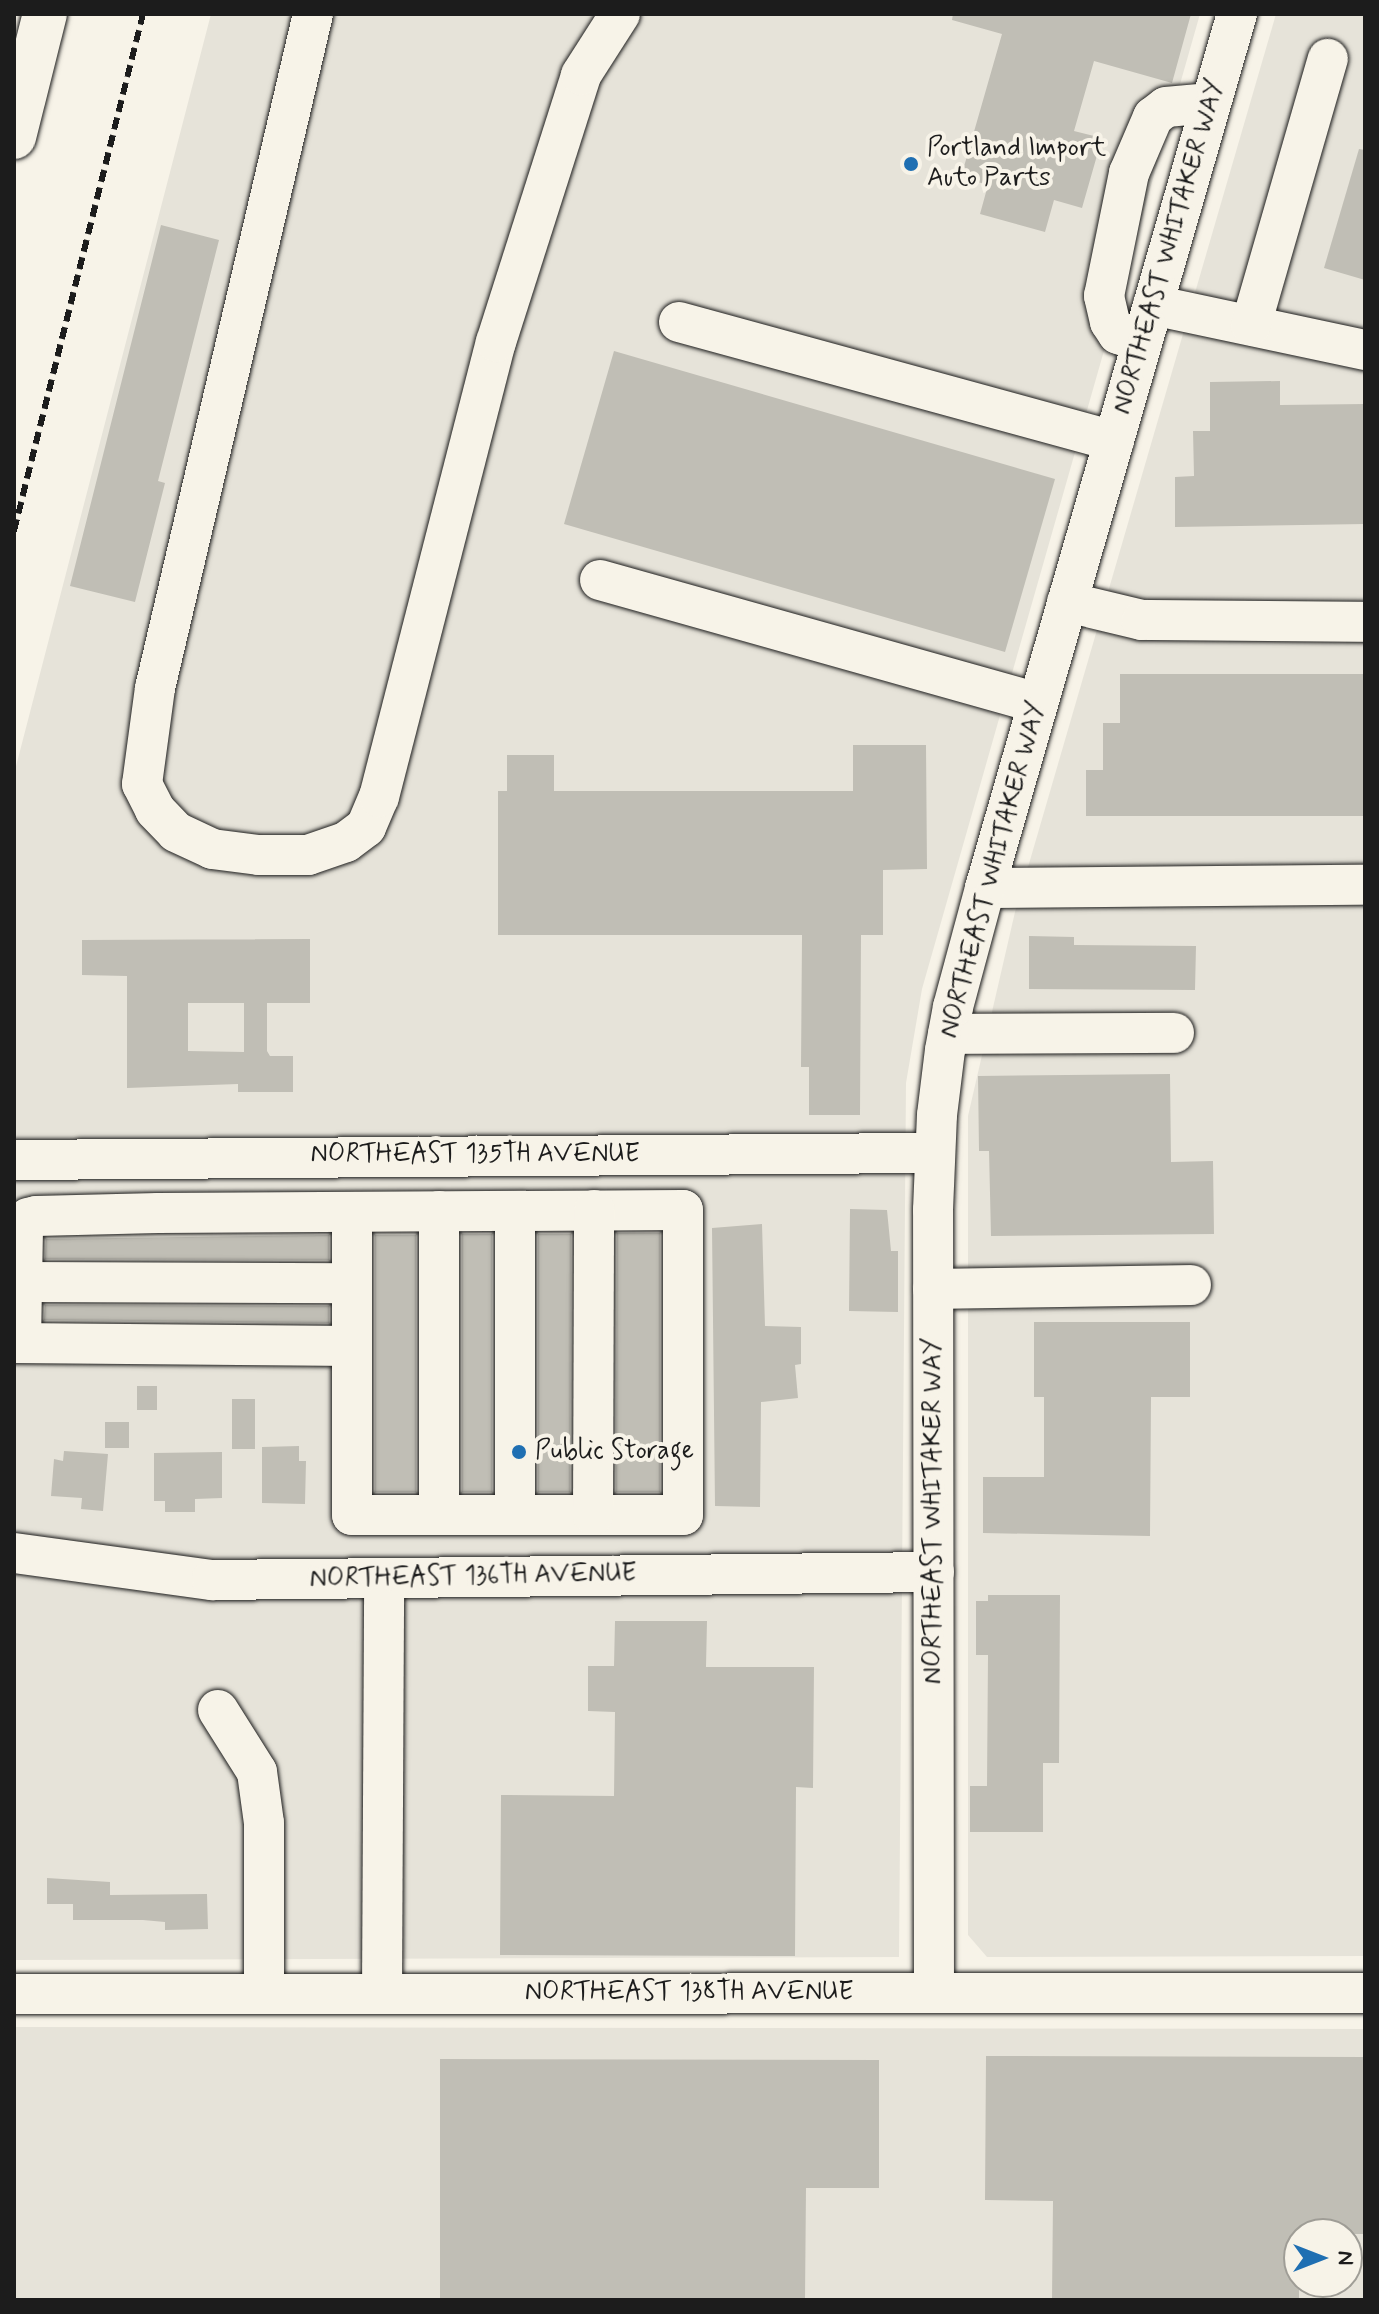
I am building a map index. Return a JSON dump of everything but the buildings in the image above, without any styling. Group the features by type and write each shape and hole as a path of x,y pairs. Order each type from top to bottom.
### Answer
{"main road":[{"path":"14,137 45,14"}],"street":[{"path":"313,14 155,688 142,784 155,810 176,832 212,849 259,855 308,855 346,842 366,827 374,807 496,342 581,75 620,14"},
{"name":"NORTHEAST WHITAKER WAY","path":"934,1993 933,1289 935,1153 948,1034 985,888 1237,14"},
{"path":"1251,325 1328,59"},
{"path":"1142,343 1118,334 1110,322 1104,296 1129,173 1153,117 1166,107 1211,103"},
{"path":"1153,305 1365,350"},
{"path":"679,322 1114,441"},
{"path":"600,580 1038,703"},
{"path":"1067,602 1142,620 1365,622"},
{"path":"985,888 1365,885"},
{"path":"948,1034 1174,1033"},
{"name":"NORTHEAST 135TH AVENUE","path":"14,1160 935,1153"},
{"path":"593,1515 594,1210"},
{"path":"352,1212 352,1283 352,1346 352,1515 683,1515 683,1210 439,1211 352,1212 36,1216 28,1218 23,1226 18,1343 352,1346"},
{"path":"439,1211 439,1515"},
{"path":"515,1211 515,1515"},
{"path":"22,1282 352,1283"},
{"path":"933,1289 1191,1285"},
{"name":"NORTHEAST 136TH AVENUE","path":"14,1553 212,1580 934,1572"},
{"path":"382,1993 384,1578"},
{"path":"218,1710 257,1772 264,1823 264,1993"},
{"name":"NORTHEAST 138TH AVENUE","path":"14,1994 1365,1993"}],"shaded area":[{"path":"211,14 1200,14 922,989 906,1083 899,1957 14,1960 14,774"},
{"path":"1276,14 1365,14 1365,1956 987,1957 968,1935 968,1116 1015,912"},
{"path":"14,2027 1365,2029 1365,2300 14,2300"}],"railway":[{"path":"14,531 143,14"}],"place":[{"name":"Portland Import Auto Parts","path":"911,164"},
{"name":"Public Storage","path":"519,1452"}]}
